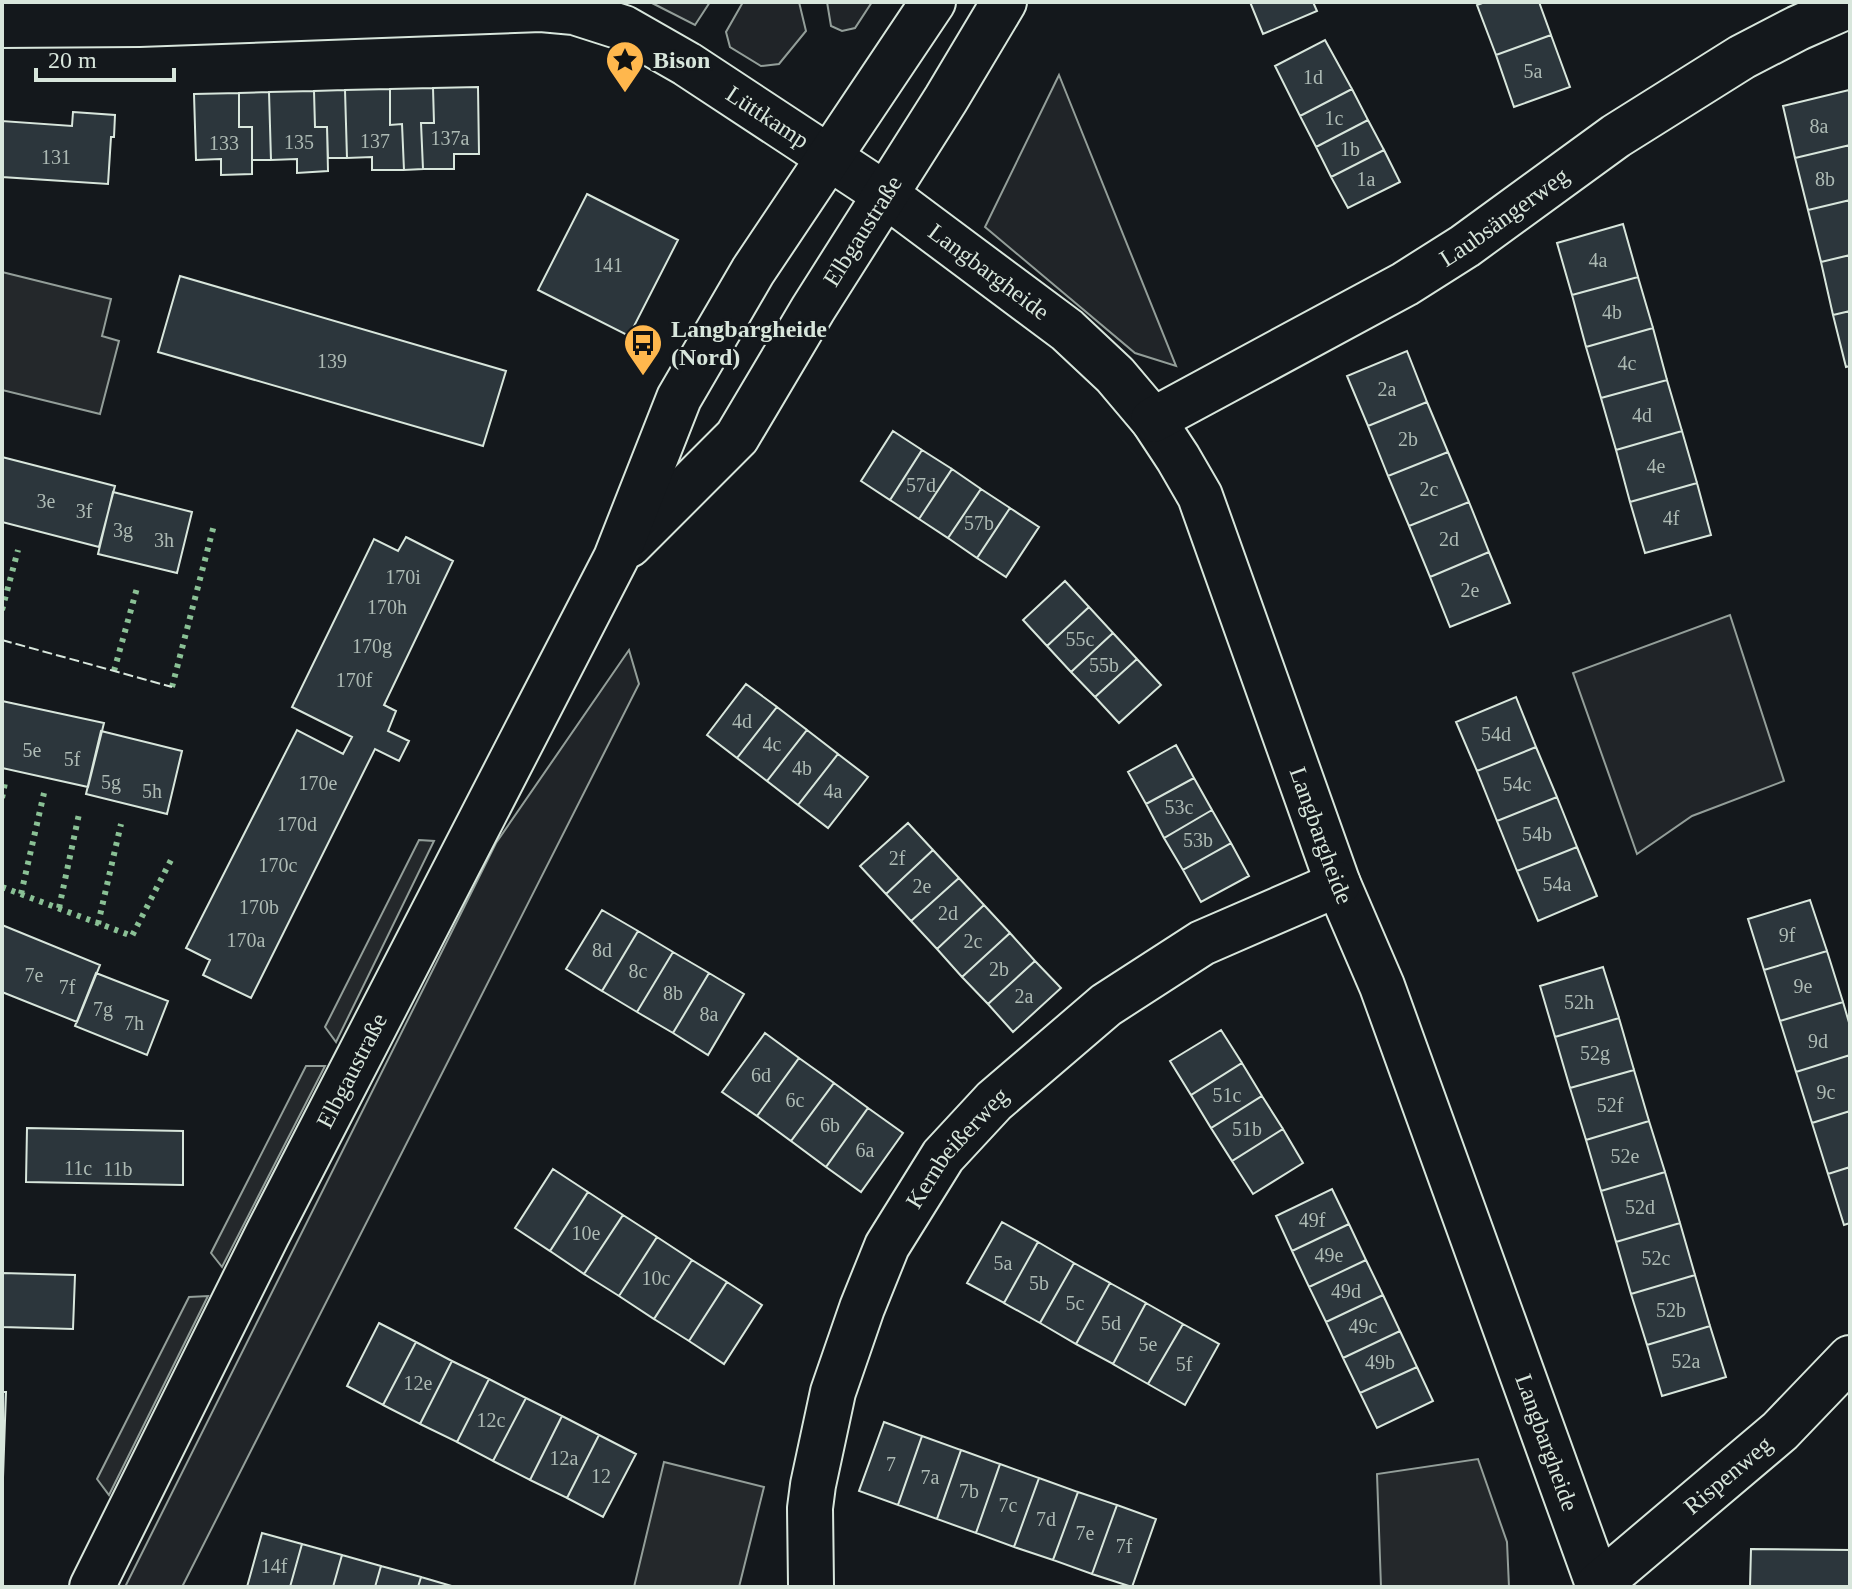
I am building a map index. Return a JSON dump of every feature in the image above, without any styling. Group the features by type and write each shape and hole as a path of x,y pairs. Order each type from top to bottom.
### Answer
{"street":[{"name":"Elbgaustraße","path":"92,1587 267,1235 616,558 679,398 753,271 933,2"},
{"name":"Elbgaustraße","path":"616,558 737,437 1004,2"},
{"name":"Laubsängerweg","path":"1153,420 1405,284 1465,246 1641,120 1742,57 1850,5"},
{"name":"Lüttkamp","path":"2,25 139,24 541,9 574,12 624,28 687,64 886,195"},
{"name":"Langbargheide","path":"886,195 1067,330 1115,375 1153,420 1200,496 1338,884 1382,986 1598,1586"},
{"name":"Kernbeißerweg","path":"811,1585 810,1508 833,1392 887,1246 943,1156 994,1101 1106,1005 1202,943 1338,884"},
{"name":"Rispenweg","path":"1598,1586 1780,1431 1850,1358"}],"shaded area":[{"path":"650,2 710,2 695,25"},
{"path":"743,2 799,2 806,31 779,64 761,66 730,47 726,32"},
{"path":"827,2 872,2 855,28 842,31 831,26"},
{"path":"1059,75 1176,366 1135,353 985,227"},
{"path":"2,272 111,299 102,336 119,341 100,414 2,390"},
{"path":"1730,615 1784,781 1692,816 1637,854 1573,673"},
{"path":"629,650 639,684 182,1587 125,1587 496,843"},
{"path":"419,840 434,841 336,1042 325,1027"},
{"path":"306,1066 325,1066 222,1267 211,1253"},
{"path":"208,1296 109,1495 97,1479 189,1297"},
{"path":"1478,1459 1507,1542 1509,1587 1381,1587 1377,1474"},
{"path":"664,1462 764,1487 739,1587 634,1587"}],"building":[{"path":"1250,2 1313,2 1317,11 1263,34"},
{"path":"1485,2 1539,2 1551,35 1496,55 1477,5"},
{"path":"1551,35 1570,87 1514,107 1496,55"},
{"path":"1325,40 1352,89 1300,116 1275,66"},
{"path":"478,87 479,154 454,154 454,169 423,169 421,123 434,123 433,88"},
{"path":"433,88 434,123 421,123 423,169 404,170 402,124 390,125 390,89"},
{"path":"390,89 390,125 402,124 404,170 372,170 372,157 347,158 345,90"},
{"path":"1352,89 1368,120 1316,147 1300,116"},
{"path":"345,90 347,158 328,158 327,127 315,127 314,91"},
{"path":"1849,90 1850,145 1795,158 1783,106"},
{"path":"314,91 315,127 327,127 328,171 297,173 297,159 271,160 269,92"},
{"path":"269,92 271,160 252,160 252,127 239,127 239,93"},
{"path":"239,93 239,127 252,127 252,174 221,175 221,159 196,160 194,94"},
{"path":"73,112 115,115 108,184 2,177 2,121 72,126"},
{"path":"1368,120 1384,150 1331,177 1316,147"},
{"path":"1850,145 1850,200 1808,210 1795,158"},
{"path":"1384,150 1400,182 1348,208 1331,177"},
{"path":"587,194 678,240 629,336 538,290"},
{"path":"1850,200 1850,255 1821,262 1808,210"},
{"path":"1623,224 1638,277 1572,295 1557,243"},
{"path":"1850,255 1850,311 1833,315 1821,262"},
{"path":"180,276 506,371 483,446 158,352"},
{"path":"1638,277 1653,328 1586,347 1572,295"},
{"path":"1850,311 1850,366 1846,367 1833,315"},
{"path":"1653,328 1667,380 1601,398 1586,347"},
{"path":"1407,351 1427,402 1368,426 1347,376"},
{"path":"1667,380 1682,431 1616,450 1601,398"},
{"path":"1427,402 1448,452 1388,476 1368,426"},
{"path":"893,431 922,450 890,500 861,481"},
{"path":"1682,431 1697,483 1630,502 1616,450"},
{"path":"922,450 952,469 919,519 890,500"},
{"path":"1448,452 1469,502 1409,526 1388,476"},
{"path":"2,457 115,486 99,547 2,522"},
{"path":"952,469 981,489 948,538 919,519"},
{"path":"1697,483 1711,535 1645,553 1630,502"},
{"path":"981,489 1010,508 977,558 948,538"},
{"path":"113,492 192,512 177,573 98,554"},
{"path":"1469,502 1489,552 1430,577 1409,526"},
{"path":"1010,508 1039,527 1006,577 977,558"},
{"path":"406,537 453,561 384,705 396,711 388,731 409,741 399,761 375,749 251,998 203,975 210,960 186,948 297,730 343,754 352,737 292,707 374,539 398,551"},
{"path":"1489,552 1510,603 1450,627 1430,577"},
{"path":"1065,581 1089,607 1047,646 1023,620"},
{"path":"1089,607 1113,633 1071,672 1047,646"},
{"path":"1113,633 1137,659 1095,697 1071,672"},
{"path":"1137,659 1161,685 1119,723 1095,697"},
{"path":"746,684 777,707 737,758 707,735"},
{"path":"1516,697 1536,747 1477,771 1456,722"},
{"path":"2,701 104,723 88,787 2,768"},
{"path":"777,707 807,730 767,781 737,758"},
{"path":"807,730 838,754 798,805 767,781"},
{"path":"101,731 182,751 167,814 86,794"},
{"path":"1176,745 1194,778 1146,804 1128,772"},
{"path":"1536,747 1557,797 1497,821 1477,771"},
{"path":"838,754 868,777 828,828 798,805"},
{"path":"1194,778 1212,810 1164,838 1146,804"},
{"path":"1557,797 1577,847 1517,871 1497,821"},
{"path":"1212,810 1231,843 1183,870 1164,838"},
{"path":"908,823 933,850 886,894 860,866"},
{"path":"1231,843 1249,876 1201,902 1183,870"},
{"path":"1577,847 1597,896 1538,921 1517,871"},
{"path":"933,850 959,878 911,921 886,894"},
{"path":"959,878 984,905 937,949 911,921"},
{"path":"1810,900 1827,951 1764,970 1748,919"},
{"path":"984,905 1010,933 962,977 937,949"},
{"path":"602,910 638,931 602,991 566,969"},
{"path":"2,925 100,965 77,1022 2,992"},
{"path":"638,931 673,952 637,1012 602,991"},
{"path":"1010,933 1035,961 988,1004 962,977"},
{"path":"1827,951 1843,1002 1780,1021 1764,970"},
{"path":"673,952 709,973 673,1033 637,1012"},
{"path":"1035,961 1061,988 1013,1032 988,1004"},
{"path":"1603,967 1619,1018 1555,1037 1540,986"},
{"path":"96,973 168,1001 147,1055 75,1026"},
{"path":"709,973 744,994 708,1055 673,1033"},
{"path":"1843,1002 1850,1026 1850,1055 1796,1072 1780,1021"},
{"path":"1619,1018 1634,1070 1570,1088 1555,1037"},
{"path":"1221,1030 1242,1063 1191,1095 1170,1061"},
{"path":"765,1033 799,1058 757,1116 722,1092"},
{"path":"1850,1055 1850,1111 1812,1123 1796,1072"},
{"path":"799,1058 834,1083 791,1141 757,1116"},
{"path":"1242,1063 1262,1096 1211,1128 1191,1095"},
{"path":"1634,1070 1649,1121 1586,1140 1570,1088"},
{"path":"834,1083 868,1108 826,1167 791,1141"},
{"path":"1262,1096 1283,1129 1232,1161 1211,1128"},
{"path":"868,1108 903,1133 861,1192 826,1167"},
{"path":"1850,1111 1850,1167 1828,1174 1812,1123"},
{"path":"1649,1121 1665,1172 1601,1191 1586,1140"},
{"path":"27,1128 183,1131 183,1185 26,1182"},
{"path":"1283,1129 1303,1163 1253,1194 1232,1161"},
{"path":"1850,1167 1850,1223 1844,1225 1828,1174"},
{"path":"553,1169 588,1192 550,1251 515,1228"},
{"path":"1665,1172 1680,1223 1616,1242 1601,1191"},
{"path":"1332,1189 1349,1224 1292,1251 1276,1216"},
{"path":"588,1192 623,1215 584,1274 550,1251"},
{"path":"623,1215 657,1237 619,1296 584,1274"},
{"path":"1002,1222 1038,1242 1004,1303 967,1283"},
{"path":"1680,1223 1695,1275 1631,1294 1616,1242"},
{"path":"1349,1224 1366,1260 1309,1287 1292,1251"},
{"path":"657,1237 692,1260 654,1319 619,1296"},
{"path":"1038,1242 1074,1263 1040,1323 1004,1303"},
{"path":"692,1260 727,1282 689,1341 654,1319"},
{"path":"1366,1260 1383,1295 1326,1322 1309,1287"},
{"path":"1074,1263 1110,1283 1076,1344 1040,1323"},
{"path":"2,1273 75,1275 73,1329 2,1327"},
{"path":"1695,1275 1710,1326 1647,1345 1631,1294"},
{"path":"727,1282 762,1305 724,1364 689,1341"},
{"path":"1110,1283 1146,1303 1113,1364 1076,1344"},
{"path":"1383,1295 1400,1331 1343,1358 1326,1322"},
{"path":"1146,1303 1183,1324 1148,1384 1113,1364"},
{"path":"379,1323 416,1342 383,1405 347,1386"},
{"path":"1183,1324 1219,1344 1185,1405 1148,1384"},
{"path":"1710,1326 1726,1377 1662,1396 1647,1345"},
{"path":"1400,1331 1417,1367 1360,1393 1343,1358"},
{"path":"416,1342 452,1361 420,1424 383,1405"},
{"path":"452,1361 489,1379 457,1442 420,1424"},
{"path":"1417,1367 1433,1401 1377,1428 1360,1393"},
{"path":"489,1379 526,1398 493,1461 457,1442"},
{"path":"2,1392 6,1392 2,1506"},
{"path":"526,1398 562,1416 530,1480 493,1461"},
{"path":"562,1416 599,1435 567,1498 530,1480"},
{"path":"884,1422 922,1436 898,1505 859,1491"},
{"path":"599,1435 636,1454 603,1517 567,1498"},
{"path":"922,1436 961,1450 937,1519 898,1505"},
{"path":"961,1450 1000,1464 976,1533 937,1519"},
{"path":"1000,1464 1039,1478 1014,1547 976,1533"},
{"path":"1039,1478 1078,1492 1053,1560 1014,1547"},
{"path":"1078,1492 1117,1505 1092,1574 1053,1560"},
{"path":"1117,1505 1156,1519 1132,1587 1092,1574"},
{"path":"262,1533 302,1544 290,1587 247,1587"},
{"path":"302,1544 342,1555 333,1587 290,1587"},
{"path":"1751,1549 1850,1550 1850,1587 1750,1587"},
{"path":"342,1555 381,1566 375,1587 333,1587"},
{"path":"381,1566 421,1577 418,1587 375,1587"},
{"path":"421,1577 455,1587 418,1587"}],"hedge":[{"path":"172,687 214,525"},
{"path":"2,610 18,550"},
{"path":"114,671 137,588"},
{"path":"2,798 5,783"},
{"path":"21,894 44,793"},
{"path":"59,908 79,814"},
{"path":"98,924 121,824"},
{"path":"2,887 132,936 173,856"}],"fence":[{"path":"2,640 172,687"}],"place":[{"name":"Bison","path":"625,94"},
{"name":"Langbargheide (Nord)","path":"643,377"}]}
